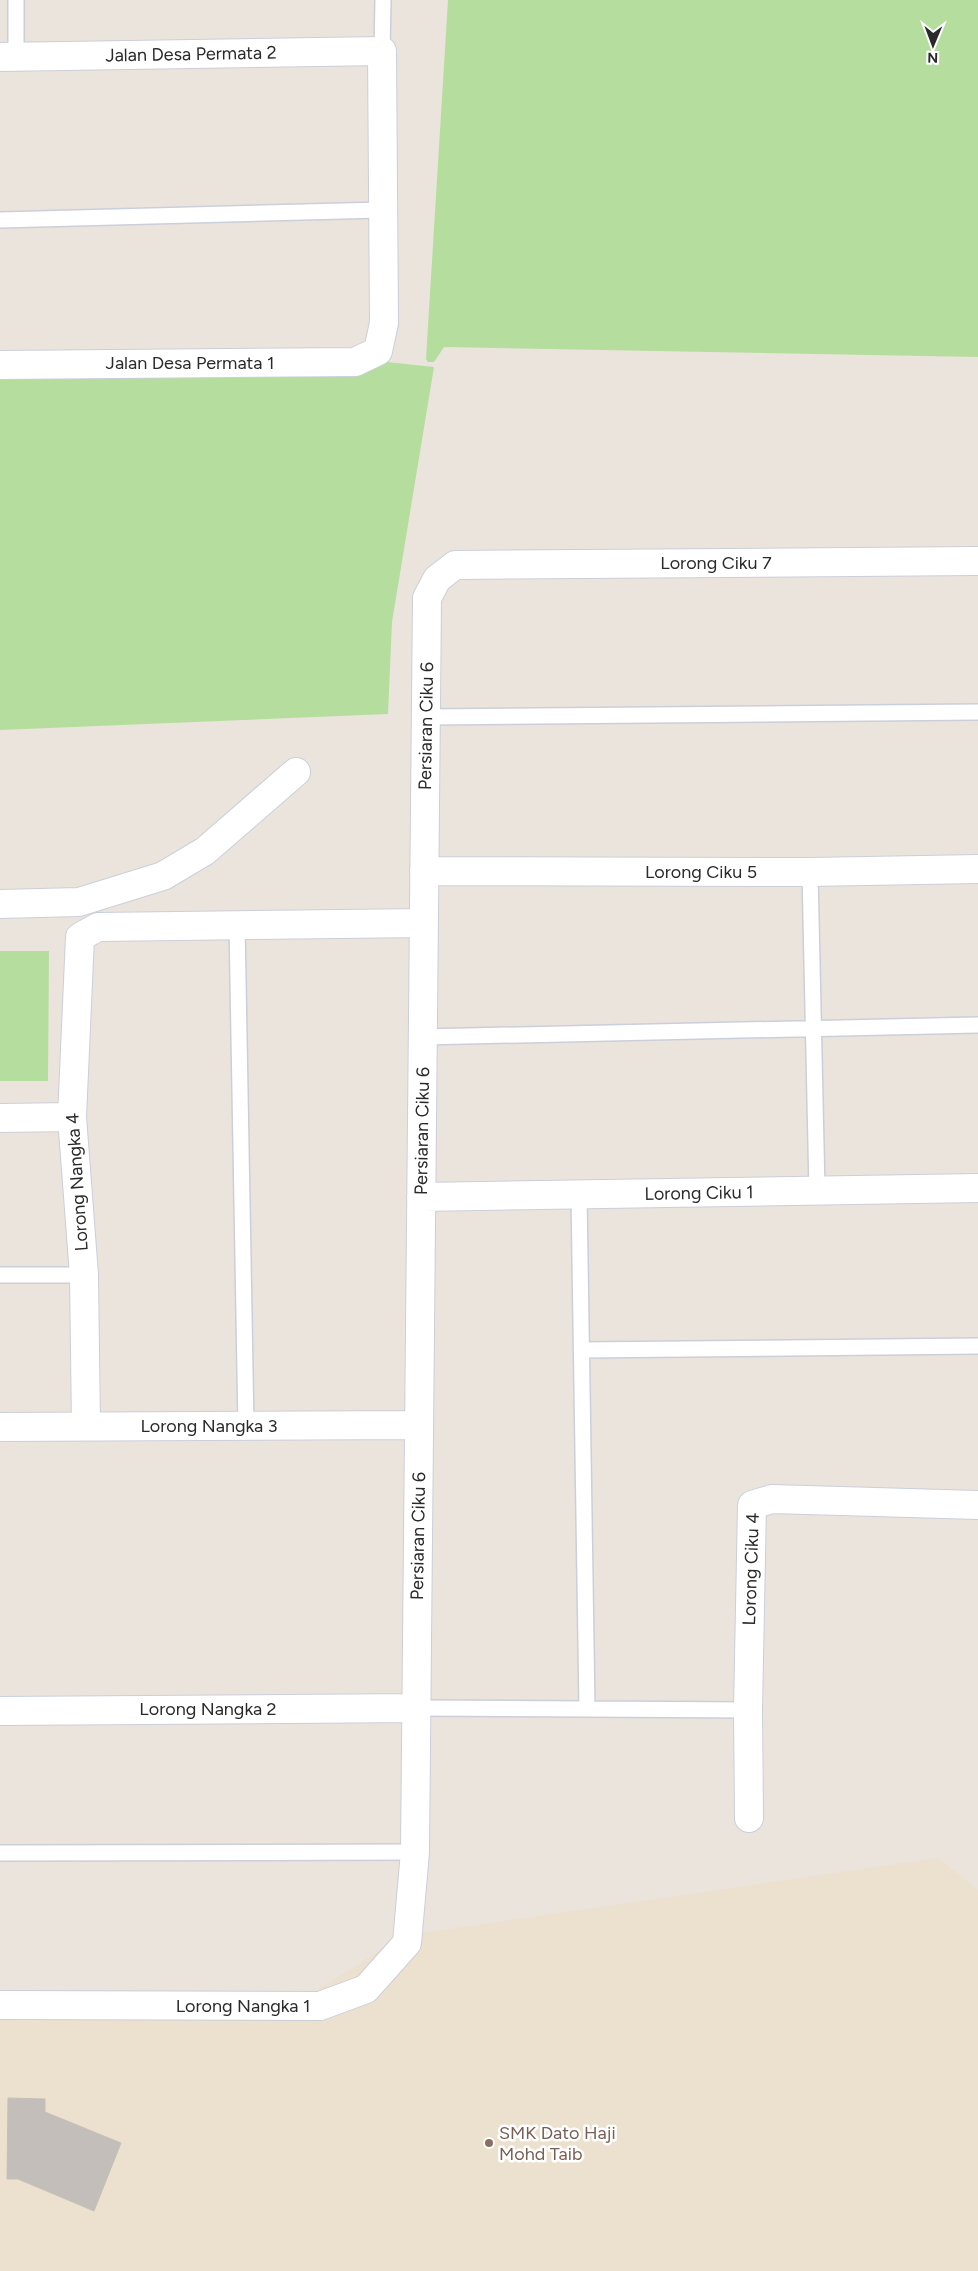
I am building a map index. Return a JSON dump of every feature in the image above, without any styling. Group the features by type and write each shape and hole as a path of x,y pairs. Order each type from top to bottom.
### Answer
{"street":[{"name":"Jalan Desa Permata 2","path":"8,57 382,51"},
{"path":"382,51 382,210"},
{"name":"Jalan Desa Permata 1","path":"0,365 355,362 378,351 384,323 382,210"},
{"name":"Lorong Ciku 7","path":"455,565 978,561"},
{"name":"Persiaran Ciku 6","path":"416,1708 427,598 437,579 455,565"},
{"path":"0,904 79,902 163,876 205,851 296,772"},
{"name":"Lorong Ciku 5","path":"424,871 810,872 978,869"},
{"path":"237,924 423,923"},
{"name":"Lorong Nangka 4","path":"86,1426 84,1275 72,1117 80,937 98,927 237,924"},
{"path":"0,1118 72,1117"},
{"name":"Lorong Ciku 1","path":"421,1197 978,1188"},
{"name":"Lorong Nangka 3","path":"0,1427 418,1425"},
{"name":"Lorong Ciku 4","path":"748,1710 752,1505 772,1499 978,1505"},
{"name":"Lorong Nangka 2","path":"0,1711 416,1708"},
{"name":"Lorong Nangka 1","path":"0,2005 320,2006 366,1990 407,1943 414,1852 416,1708"},
{"path":"748,1710 749,1818"}],"lane":[{"path":"8,57 16,0"},
{"path":"382,51 383,0"},
{"path":"0,220 382,210"},
{"path":"426,717 978,712"},
{"path":"810,872 817,1191"},
{"path":"237,924 246,1427"},
{"path":"422,1037 978,1025"},
{"path":"579,1195 587,1709"},
{"path":"0,1276 84,1275"},
{"path":"582,1350 978,1346"},
{"path":"416,1708 748,1710"},
{"path":"0,1853 414,1852"}],"shaded area":[{"name":"SMK Dato Haji Mohd Taib","path":"938,1858 978,1890 978,2271 0,2271 0,2013 277,2016 402,1936"}],"green space":[{"path":"448,0 978,0 978,357 444,347 434,362 428,362 426,359"},
{"path":"368,360 434,367 392,622 388,714 0,730 0,367"},
{"path":"0,951 49,951 48,1081 0,1081"}],"building":[{"path":"8,2098 45,2099 45,2112 121,2143 94,2211 18,2179 7,2179"}],"place":[{"name":"SMK Dato Haji Mohd Taib","path":"489,2143"}]}
